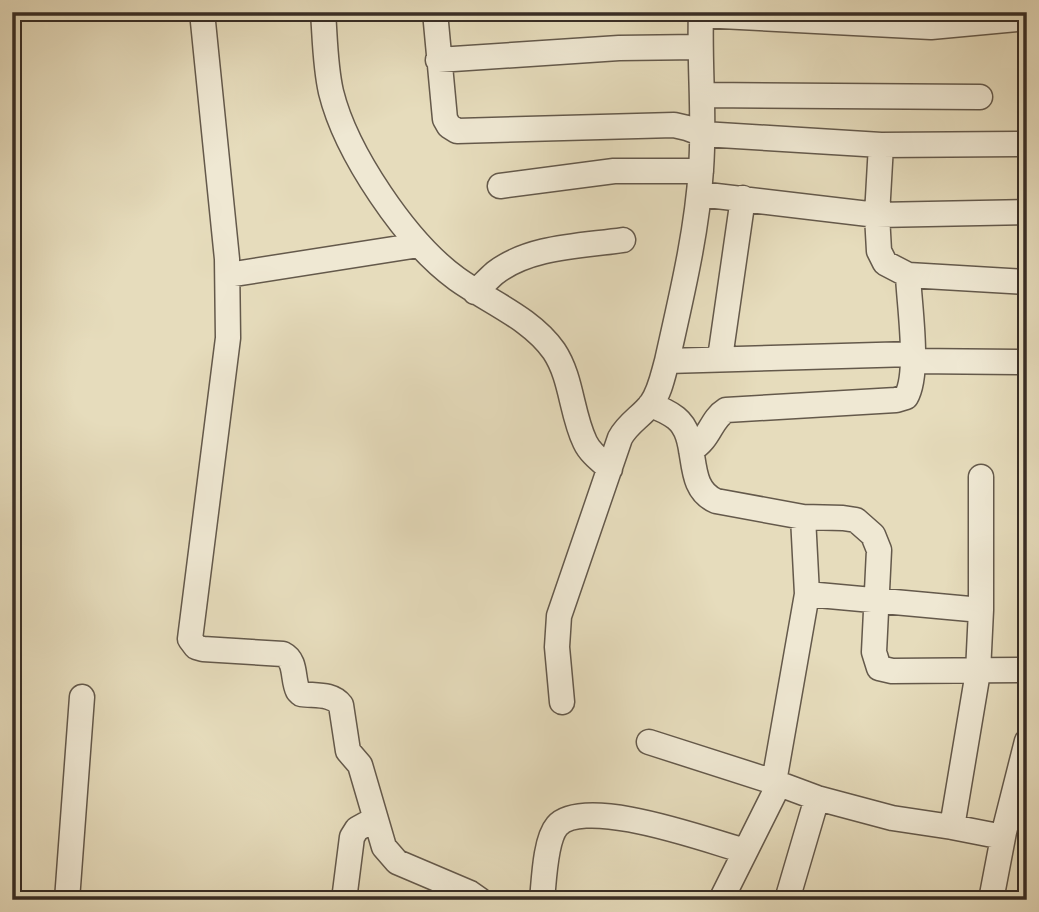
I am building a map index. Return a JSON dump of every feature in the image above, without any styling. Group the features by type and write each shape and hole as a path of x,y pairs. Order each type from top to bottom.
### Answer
{"street":[{"path":"202,12 228,275 228,338 190,639 196,647 203,649 284,654 292,662 296,688 301,694 327,696 340,702 348,751 360,765 384,847 392,858 480,900"},
{"path":"323,12 330,89 339,120 353,151 419,245 441,267 475,292 526,323 555,352 563,369 585,443 610,469"},
{"path":"435,12 444,118 453,130 674,125 703,134 881,145 1027,144"},
{"path":"562,702 557,647 559,615 625,429 650,405 658,391 667,361 700,182 703,134 699,47 701,14 826,17 931,27 960,18 1027,18"},
{"path":"438,60 619,48 699,47"},
{"path":"703,94 980,97"},
{"path":"881,145 877,215 881,258 889,267 908,275 1027,282"},
{"path":"500,186 614,171 700,182 743,198 877,215 1027,212"},
{"path":"720,358 743,198"},
{"path":"475,292 497,272 516,261 554,250 623,240"},
{"path":"228,275 419,245"},
{"path":"691,450 702,443 717,417 726,410 906,397 910,389 912,357 908,275"},
{"path":"667,361 720,358 912,357 1027,362"},
{"path":"650,405 664,410 679,422 691,450 698,485 708,497 716,501 803,517 844,517 856,520 873,536 879,550 874,652 879,668 892,671 1027,670"},
{"path":"952,827 978,672 981,477"},
{"path":"721,900 776,783 807,594 803,517"},
{"path":"807,594 981,610"},
{"path":"67,900 82,697"},
{"path":"991,900 1003,837 1027,741"},
{"path":"649,743 817,798 892,818 1003,837"},
{"path":"787,900 817,798"},
{"path":"542,900 551,837 556,827 564,820 576,816 591,814 643,822 745,851"},
{"path":"344,900 352,837 357,829 375,819"}]}
